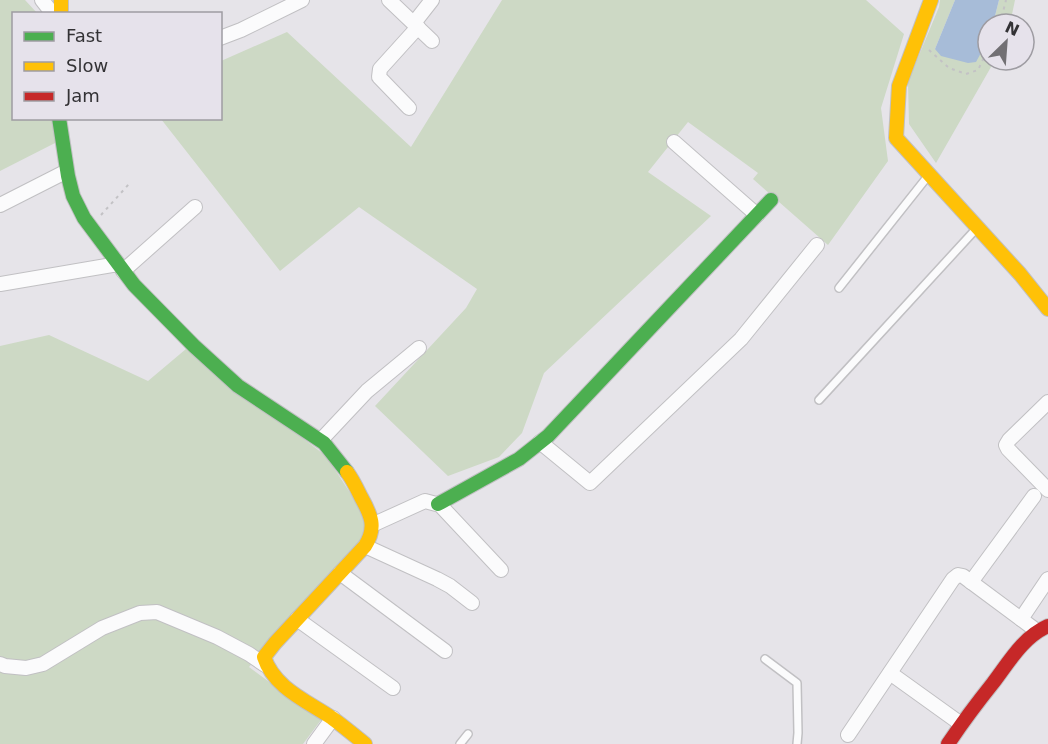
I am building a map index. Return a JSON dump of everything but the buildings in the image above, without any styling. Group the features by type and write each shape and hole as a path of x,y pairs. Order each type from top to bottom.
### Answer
{"street":[{"path":"222,37 302,0"},
{"path":"389,0 432,41"},
{"path":"409,108 379,77 379,73 432,0"},
{"path":"931,0 899,86 896,138 1020,274 1048,309"},
{"path":"59,120 73,196 84,218 134,285 194,346 238,386 324,442 349,474 370,513 371,536 365,546 274,643 264,657 265,665"},
{"path":"674,142 757,215"},
{"path":"0,205 67,171"},
{"path":"438,504 519,459 548,436 771,200"},
{"path":"0,284 121,268 195,207"},
{"path":"540,442 590,483 741,339 817,245"},
{"path":"321,440 367,391 419,348"},
{"path":"1048,403 1009,440 1006,446 1048,490"},
{"path":"971,582 1034,496"},
{"path":"372,525 425,501 438,504 501,570"},
{"path":"365,546 437,579 472,603"},
{"path":"340,573 445,651"},
{"path":"848,735 953,579 958,575 963,576 1021,619 1042,628 1019,648 948,744"},
{"path":"1021,619 1048,579"},
{"path":"0,664 26,668 43,664 102,628 140,613 157,612 217,637 249,654 265,665 273,676 333,718 365,744"},
{"path":"297,619 393,688"},
{"path":"890,673 961,724"},
{"path":"314,744 333,718"}],"lane":[{"path":"839,288 929,174"},
{"path":"819,400 977,227"},
{"path":"765,658 797,683 798,733 796,744"},
{"path":"460,744 468,734"}],"path":[{"path":"927,48 949,68 966,74 976,71"},
{"path":"90,226 129,184"}],"green space":[{"path":"0,0 25,0 36,12 12,12 12,120 56,120 57,142 0,171"},
{"path":"502,0 866,0 904,34 881,108 888,161 828,245 753,179 758,173 688,122 648,172 711,216 544,373 522,433 499,457 448,476 375,406 466,308 477,289 359,207 280,271 162,120 222,120 222,61 287,32 411,147"},
{"path":"940,0 955,0 935,49 976,53 976,72 988,72 936,163 909,124 908,82"},
{"path":"999,0 1015,0 1012,12 996,12"},
{"path":"49,335 148,381 186,349 326,456 364,514 366,534 249,667 321,720 303,744 0,744 0,346"}],"water":[{"path":"955,0 999,0 996,12 976,12 976,62 968,63 941,56 935,49"}],"traffic: fast":[{"path":"59,120 73,196 84,218 134,285 194,346 238,386 324,443 347,472"},
{"path":"438,504 519,459 548,436 771,200"}],"traffic: slow":[{"path":"61,0 61,12"},
{"path":"931,0 899,86 896,138 1020,274 1048,309"},
{"path":"347,472 370,515 372,527 369,539 264,657 275,677 292,693 332,718 365,744"}],"traffic: jam":[{"path":"948,744 1017,651 1031,637 1048,626"}]}
